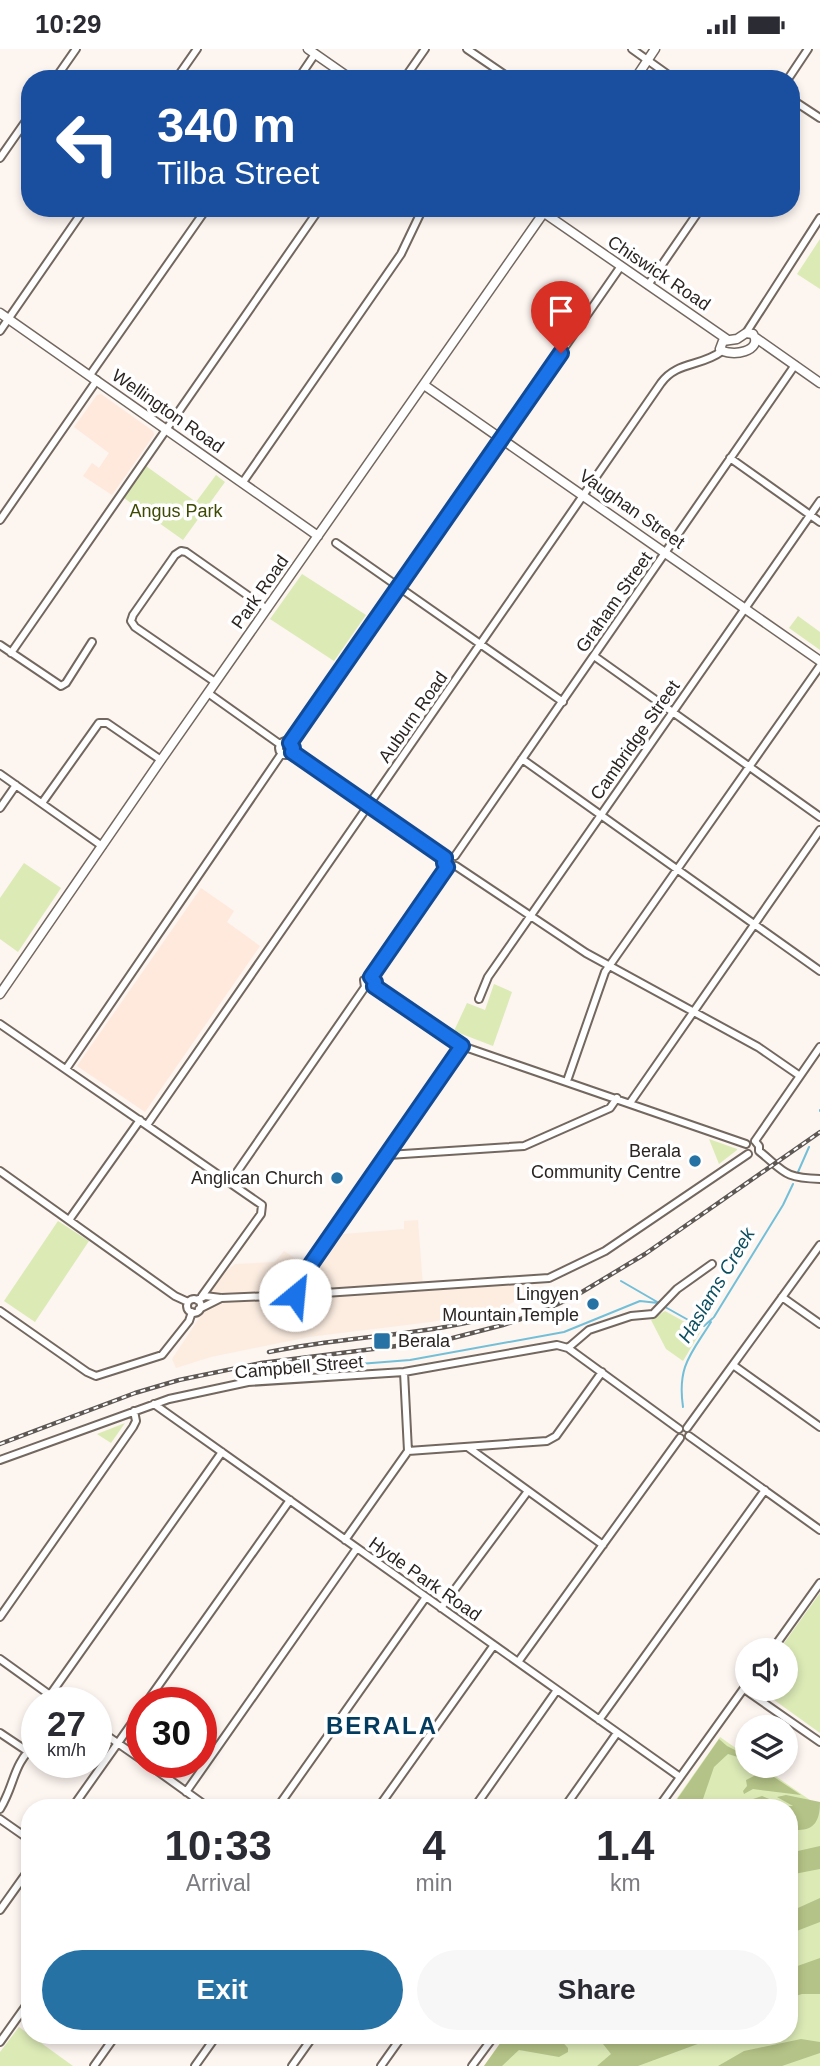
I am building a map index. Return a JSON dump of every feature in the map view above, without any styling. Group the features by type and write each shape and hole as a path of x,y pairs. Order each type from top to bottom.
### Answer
{"main road":[{"path":"641,70 655,49"},
{"path":"312,51 338,70"},
{"name":"Park Road","path":"0,994 538,217"},
{"name":"Chiswick Road","path":"553,217 728,340"},
{"name":"Wellington Road","path":"0,313 318,536"},
{"path":"756,338 756,343 749,349 731,354 722,351 721,343 737,339 746,333 753,334 820,383"},
{"name":"Vaughan Street","path":"424,385 666,552 820,663"}],"street":[{"path":"61,70 76,49"},
{"path":"182,70 197,49"},
{"path":"410,70 425,49"},
{"path":"467,49 498,70"},
{"path":"632,49 662,70"},
{"path":"794,70 806,52 796,49"},
{"path":"302,70 312,51"},
{"path":"800,105 820,118"},
{"path":"0,157 21,128"},
{"path":"0,331 79,217"},
{"path":"0,520 201,217"},
{"path":"11,653 314,217"},
{"path":"243,482 401,254 419,217"},
{"path":"648,285 695,217"},
{"path":"746,333 820,218"},
{"path":"290,743 621,266"},
{"name":"Auburn Road","path":"147,1125 668,373 708,359 722,351"},
{"name":"Graham Street","path":"455,856 795,365"},
{"path":"730,458 820,522"},
{"name":"Cambridge Street","path":"479,999 488,977 820,501"},
{"path":"336,543 563,702"},
{"path":"215,682 135,627 131,621 175,555 182,551 267,609"},
{"path":"0,645 55,685 62,686 92,642"},
{"path":"594,656 820,817"},
{"path":"567,1081 609,967 820,663"},
{"path":"208,693 281,745"},
{"path":"42,803 99,723 107,723 161,760"},
{"path":"281,745 290,743"},
{"path":"290,743 292,752"},
{"path":"281,745 282,753"},
{"path":"292,752 445,858"},
{"path":"282,753 286,755 292,752"},
{"path":"66,1069 282,753"},
{"path":"522,759 820,971"},
{"path":"0,774 102,846"},
{"path":"0,808 16,785"},
{"path":"630,1103 820,829"},
{"path":"445,858 449,855 455,856 458,860 456,866"},
{"path":"445,858 447,867"},
{"path":"456,866 609,967 758,1047 800,1076"},
{"path":"447,867 456,866"},
{"path":"230,1182 365,987 365,978 371,977 447,867"},
{"path":"371,977 375,982 374,986"},
{"path":"365,987 368,989 374,986"},
{"path":"374,986 462,1046 746,1143 755,1141 820,1047"},
{"path":"0,1024 260,1203 263,1211 215,1280 199,1298"},
{"path":"295,1295 300,1280 462,1046"},
{"path":"388,1155 524,1146 610,1108 617,1098"},
{"path":"69,1220 140,1120"},
{"path":"755,1141 759,1151 788,1175 820,1179"},
{"path":"746,1143 745,1150 748,1154"},
{"path":"0,1171 175,1296 188,1302 199,1298 295,1295 549,1278 587,1262 748,1154 754,1155 759,1151"},
{"path":"680,1438 678,1433 733,1365 820,1245"},
{"path":"712,1264 677,1289 653,1314 631,1316 589,1330 568,1348 683,1428 689,1436 820,1530"},
{"path":"215,1280 213,1291 219,1297"},
{"path":"188,1302 188,1309 196,1311 219,1297"},
{"path":"782,1297 820,1324"},
{"path":"0,1311 96,1376 162,1355 196,1311 200,1304 199,1298"},
{"name":"Campbell Street","path":"0,1460 154,1404 260,1380 317,1380 404,1372 557,1345 568,1348"},
{"path":"733,1365 820,1427"},
{"path":"345,1540 408,1451 404,1372"},
{"path":"408,1451 547,1441 556,1436 602,1372"},
{"name":"Hyde Park Road","path":"154,1404 680,1777"},
{"path":"0,1617 133,1427 134,1411"},
{"path":"680,1438 689,1436"},
{"path":"518,1663 680,1438"},
{"path":"470,1448 603,1545"},
{"path":"56,1687 222,1452"},
{"path":"598,1720 765,1490"},
{"path":"440,1608 528,1491"},
{"path":"157,1687 289,1500"},
{"path":"186,1792 357,1548"},
{"path":"781,1638 820,1583"},
{"path":"283,1799 426,1597"},
{"path":"384,1799 494,1645"},
{"path":"0,1659 39,1687"},
{"path":"480,1799 557,1690"},
{"path":"664,1799 736,1701"},
{"path":"765,1701 820,1742"},
{"path":"78,1799 126,1732"},
{"path":"0,1733 21,1747"},
{"path":"570,1799 617,1733"},
{"path":"112,1739 126,1749"},
{"path":"0,1809 9,1791 12,1776 21,1761"},
{"path":"167,1778 196,1799"},
{"path":"0,1819 21,1834"},
{"path":"0,1910 21,1881"},
{"path":"0,2042 21,2013"},
{"path":"94,2066 110,2044"},
{"path":"195,2066 211,2044"},
{"path":"292,2066 308,2044"},
{"path":"381,2066 397,2044"},
{"path":"472,2066 488,2044"}],"shaded area":[{"path":"101,394 153,431 154,435 112,495 83,476 92,463 99,468 109,453 74,427 97,395"},
{"path":"201,888 234,911 227,922 260,946 145,1112 77,1066"},
{"path":"418,1220 423,1286 531,1280 532,1291 500,1310 431,1322 309,1337 211,1357 176,1368 172,1359 209,1303 215,1280 235,1264 275,1262 284,1251 316,1272 343,1234 404,1229 404,1221"}],"green space":[{"path":"820,239 820,289 797,274"},
{"name":"Angus Park","path":"146,466 196,502 216,475 225,482 183,540 124,498"},
{"path":"302,574 366,615 334,661 270,619"},
{"path":"798,616 820,632 820,650 789,628"},
{"path":"24,863 61,888 18,952 0,939 0,898"},
{"path":"494,984 512,992 493,1046 454,1031 467,1003 485,1010"},
{"path":"709,1139 737,1149 737,1150 719,1164"},
{"path":"58,1221 89,1241 35,1322 4,1301"},
{"path":"665,1311 701,1331 683,1361 666,1349 651,1320"},
{"path":"125,1423 111,1443 97,1434"},
{"path":"820,1593 820,1733 776,1701 798,1701 798,1638 788,1638"},
{"path":"720,1737 735,1748 735,1778 778,1778 820,1807 820,2066 484,2066 500,2044 798,2044 798,1799 676,1799"},
{"path":"719,1739 735,1750 735,1756 728,1754 714,1767 703,1799 677,1799"},
{"path":"776,1778 801,1795 753,1789 744,1794 746,1780"},
{"path":"786,1795 820,1802 816,1821 809,1828 798,1830 798,1799 777,1797"},
{"path":"820,1846 820,1869 798,1873 798,1851"},
{"path":"820,1898 820,1922 798,1931 798,1908"},
{"path":"820,1958 820,1994 798,1995 798,1966"},
{"path":"19,2027 21,2044 43,2044 73,2066 0,2066 0,2052"},
{"path":"798,2040 820,2042 820,2053 782,2066 718,2066 744,2051 777,2044 798,2044"},
{"path":"500,2044 564,2044 568,2048 568,2052 559,2057 519,2050 502,2066 484,2066"},
{"path":"603,2044 698,2044 638,2066 597,2066 611,2054"}],"waterway":[{"name":"Haslams Creek","path":"798,1172 809,1147"},
{"name":"Haslams Creek","path":"714,1317 783,1205 793,1184"},
{"path":"621,1281 659,1303"},
{"path":"321,1367 410,1360 564,1332 640,1301 658,1303 699,1326 704,1326 713,1318"},
{"name":"Haslams Creek","path":"683,1407 682,1381 687,1361 711,1322"}],"railway":[{"path":"0,1444 135,1393 179,1380 261,1363 445,1340 541,1312 577,1295 645,1254 820,1132"},
{"path":"269,1352 421,1331 510,1312"}],"place":[{"name":"Berala Community Centre","path":"695,1161"},
{"name":"Anglican Church","path":"337,1178"},
{"name":"Lingyen Mountain Temple","path":"593,1304"},
{"name":"Berala","path":"382,1341"}],"district":[{"name":"BERALA","path":"382,1726"}],"route":[{"path":"295,1295 300,1280 462,1046 374,986 375,982 371,977 447,867 445,858 292,752 293,746 290,743 561,353"}]}
